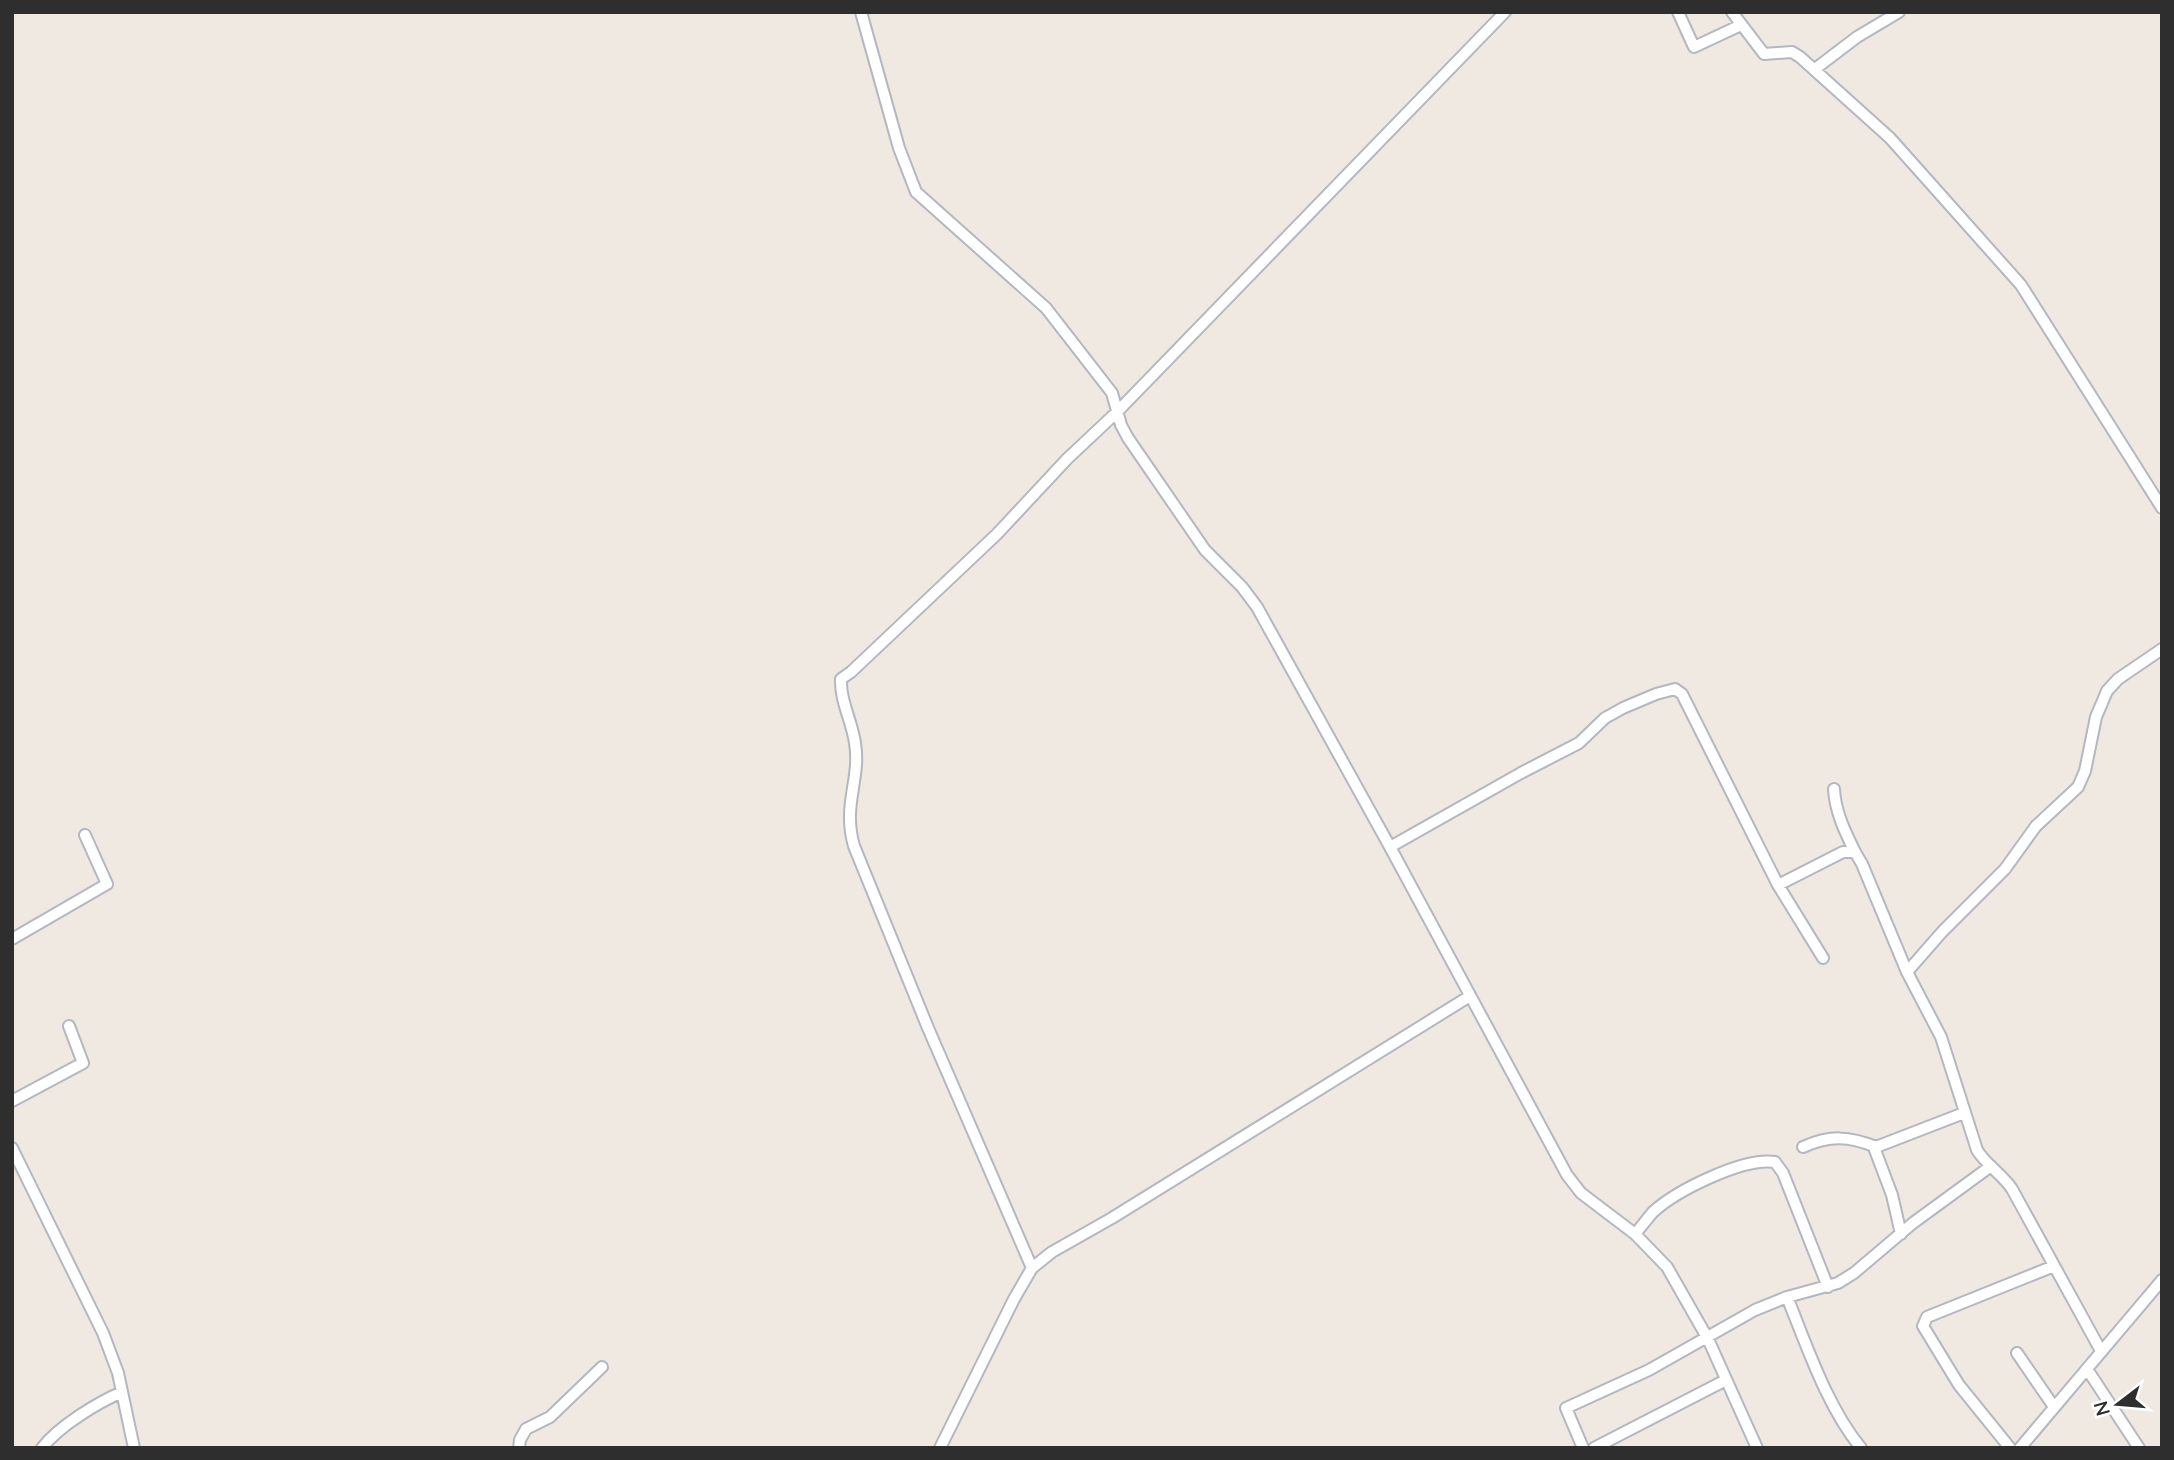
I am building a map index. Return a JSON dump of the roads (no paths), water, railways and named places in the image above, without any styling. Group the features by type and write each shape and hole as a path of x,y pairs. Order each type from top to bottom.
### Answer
{"street":[{"path":"861,12 899,148 916,192 1046,308 1112,393 1128,438 1205,551 1234,579 1257,607 1567,1175 1581,1193 1635,1234 1667,1267 1707,1339 1756,1448"},
{"path":"1032,1268 928,1028 854,846 849,805 856,754 855,741 840,691 841,679 962,568 1505,12"},
{"path":"1678,12 1694,47 1741,25"},
{"path":"1732,12 1764,54 1792,52 1815,69 1890,138 2021,285 2162,508"},
{"path":"1815,69 1857,37 1899,12"},
{"path":"1907,972 1942,932 2005,869 2036,826 2078,787 2085,771 2096,717 2107,691 2118,679 2162,649"},
{"path":"1390,847 1579,743 1605,718 1623,708 1675,689 1682,694 1778,885 1823,958"},
{"path":"1834,789 1840,819 1862,864 1907,972 1941,1037 1977,1150 2012,1189 2101,1351"},
{"path":"12,939 107,884 85,835"},
{"path":"1778,885 1843,852 1855,852"},
{"path":"940,1448 1014,1298 1032,1268 1052,1252 1112,1218 1470,996"},
{"path":"12,1101 83,1063 69,1026"},
{"path":"1803,1147 1825,1138 1836,1138 1876,1147 1964,1113"},
{"path":"1876,1147 1892,1195 1900,1234"},
{"path":"12,1148 103,1333 122,1392 134,1448"},
{"path":"1635,1234 1653,1212 1672,1198 1714,1176 1749,1164 1775,1162 1783,1173 1828,1287"},
{"path":"1583,1448 1566,1408 1616,1387 1763,1306 1828,1287 1854,1273 1900,1234 1991,1166"},
{"path":"2010,1448 1959,1385 1923,1326 1927,1317 2054,1266"},
{"path":"2026,1445 2054,1407 2162,1280"},
{"path":"1787,1297 1836,1410 1861,1448"},
{"path":"2017,1353 2054,1407"},
{"path":"519,1448 526,1429 550,1417 602,1367"},
{"path":"2087,1369 2139,1448"},
{"path":"1594,1448 1726,1380"},
{"path":"42,1448 48,1440 83,1414 122,1392"}]}
